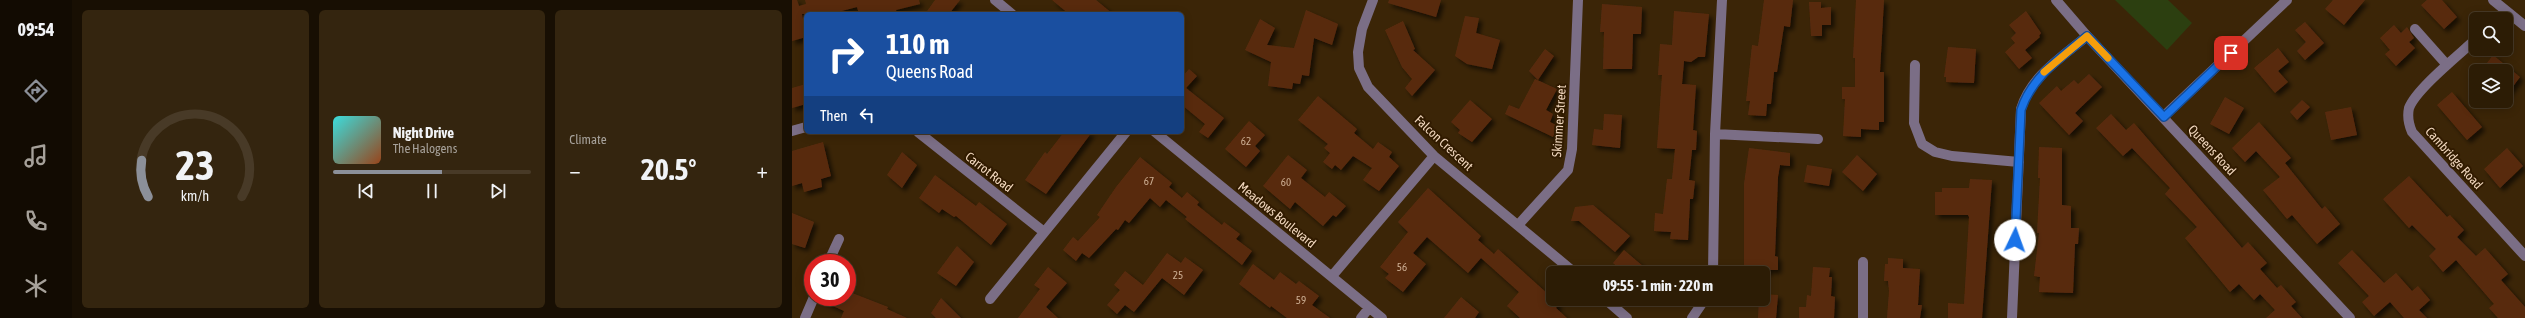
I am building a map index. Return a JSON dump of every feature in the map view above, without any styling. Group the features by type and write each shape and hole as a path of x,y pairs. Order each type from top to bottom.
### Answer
{"street":[{"path":"995,0 1010,12"},
{"name":"Falcon Crescent","path":"1373,0 1362,29 1358,52 1359,68 1368,87 1434,156 1519,224 1567,266"},
{"name":"Skimmer Street","path":"1519,224 1568,170 1572,149 1578,0"},
{"path":"1713,266 1715,134 1722,0"},
{"name":"Queens Road","path":"2056,0 2087,36 2350,318"},
{"path":"2164,117 2287,0"},
{"path":"2493,0 2525,26"},
{"path":"2415,29 2447,65"},
{"path":"2012,318 2021,110 2026,93 2038,77 2087,36"},
{"name":"Cambridge Road","path":"2469,45 2447,65 2413,101 2409,108 2409,125 2412,132 2525,256"},
{"path":"1915,64 1914,123 1922,144 1935,152 1952,156 2019,162"},
{"path":"792,131 804,128"},
{"name":"Carrot Road","path":"921,134 1044,232"},
{"path":"990,299 1124,134"},
{"name":"Meadows Boulevard","path":"1157,134 1382,318"},
{"path":"1715,134 1818,139"},
{"path":"1332,276 1434,156"},
{"path":"832,254 839,239"},
{"path":"1863,262 1863,318"},
{"path":"806,318 811,306"},
{"path":"1613,306 1627,318"},
{"path":"1692,318 1700,306"},
{"path":"1360,318 1369,308"}],"green space":[{"path":"2115,0 2168,0 2192,23 2167,50"}],"building":[{"path":"792,0 797,0 799,6 806,4 805,0 919,0 920,4 896,10 896,12 858,12 857,7 838,12 804,12 804,14 802,14 804,38 792,41"},
{"path":"935,0 960,0 951,12 926,12"},
{"path":"1052,0 1096,0 1111,12 1067,12"},
{"path":"1389,0 1441,0 1436,17 1388,3"},
{"path":"1764,0 1793,0 1790,27 1784,26 1777,72 1774,72 1771,104 1767,104 1766,116 1748,115 1750,101 1746,101 1752,45 1758,46"},
{"path":"1856,0 1884,0 1880,72 1884,72 1884,122 1879,122 1879,130 1861,129 1861,137 1843,136 1845,99 1842,99 1842,87 1855,87 1855,58 1853,58"},
{"path":"2333,0 2365,0 2344,25 2325,9"},
{"path":"2427,0 2442,0 2457,17 2444,29 2421,5"},
{"path":"1809,2 1821,2 1821,8 1831,7 1831,25 1822,25 1822,36 1811,36"},
{"path":"1602,4 1642,7 1641,34 1633,34 1632,69 1603,69 1604,32 1600,32"},
{"path":"1306,10 1338,24 1332,45 1314,38 1309,76 1302,75 1300,84 1293,83 1292,89 1268,86 1271,62 1245,50 1260,19 1275,28 1267,45 1294,48"},
{"path":"1674,11 1709,14 1705,57 1698,57 1691,62 1684,61 1682,84 1696,85 1693,130 1697,131 1696,150 1692,150 1689,180 1695,181 1693,199 1690,199 1688,240 1670,239 1671,232 1654,231 1655,213 1663,214 1667,179 1672,179 1675,149 1657,148 1662,75 1658,75 1660,44 1672,45"},
{"path":"2026,11 2041,33 2039,36 2040,37 2025,50 2032,58 2019,69 2005,52 2015,43 2011,38 2016,33 2009,25"},
{"path":"1465,16 1479,18 1476,33 1500,40 1492,69 1467,64 1455,56"},
{"path":"1403,21 1415,49 1413,50 1435,70 1412,96 1405,88 1412,79 1402,67 1385,30"},
{"path":"2305,22 2324,43 2305,60 2297,51 2306,42 2295,30"},
{"path":"2394,25 2401,33 2407,27 2414,38 2409,42 2415,48 2396,66 2385,54 2390,50 2380,38"},
{"path":"1948,47 1976,49 1974,83 1946,82 1946,77 1944,77"},
{"path":"2278,48 2289,62 2278,71 2288,82 2275,93 2254,68"},
{"path":"1545,49 1554,56 1538,80 1529,71"},
{"path":"2492,56 2494,56 2504,64 2486,64"},
{"path":"1189,69 1197,76 1186,88 1224,118 1208,138 1199,132 1205,124 1184,107 1184,75"},
{"path":"2513,71 2520,77 2513,86"},
{"path":"2089,74 2102,87 2075,113 2083,121 2069,135 2039,103 2057,86 2061,91 2074,80 2078,84"},
{"path":"1535,79 1557,89 1546,110 1553,114 1550,122 1558,126 1553,137 1505,114 1509,105 1519,109"},
{"path":"804,85 804,105 792,108 792,88"},
{"path":"2452,92 2482,127 2467,140 2437,105"},
{"path":"1318,96 1357,129 1354,133 1373,149 1378,142 1392,152 1389,157 1399,166 1379,191 1363,180 1372,168 1353,156 1341,170 1335,165 1332,169 1323,162 1330,153 1324,148 1328,144 1298,120"},
{"path":"2225,97 2244,108 2229,134 2210,124"},
{"path":"1470,100 1492,119 1472,142 1458,133 1460,130 1451,122"},
{"path":"2302,100 2310,107 2297,120 2290,112"},
{"path":"2351,107 2357,135 2331,140 2325,112"},
{"path":"1604,114 1622,115 1620,148 1592,145 1594,129 1603,130"},
{"path":"2111,114 2126,130 2134,123 2242,248 2248,242 2267,263 2260,269 2277,288 2281,285 2296,302 2291,306 2302,318 2266,318 2275,310 2260,294 2254,300 2239,284 2230,292 2185,238 2197,227 2165,194 2170,188 2132,148 2123,156 2096,128"},
{"path":"1249,121 1265,135 1255,146 1260,151 1246,167 1225,149"},
{"path":"2259,122 2291,158 2285,163 2322,209 2325,206 2340,224 2317,244 2292,215 2287,219 2263,190 2280,177 2256,151 2245,162 2232,148"},
{"path":"1062,134 1091,134 1046,194 1025,180 1045,152 1047,154"},
{"path":"823,142 831,176 821,179 822,187 804,192 802,183 792,186 792,151"},
{"path":"2039,147 2062,148 2062,205 2071,206 2071,228 2079,228 2078,244 2075,244 2073,293 2039,292 2040,277 2034,276 2039,233 2037,233 2040,178 2038,178"},
{"path":"1749,148 1790,153 1790,166 1780,165 1778,177 1775,256 1778,257 1778,270 1770,270 1770,266 1744,266 1744,184"},
{"path":"2507,148 2523,166 2500,188 2484,169"},
{"path":"902,152 917,165 902,188 887,175"},
{"path":"1288,155 1307,170 1301,178 1325,197 1329,192 1346,206 1336,217 1333,215 1323,226 1295,202 1290,209 1263,186"},
{"path":"1857,155 1877,174 1863,191 1842,172"},
{"path":"1140,157 1172,183 1169,187 1182,198 1187,192 1199,202 1197,205 1222,225 1224,222 1240,234 1236,239 1252,251 1242,265 1185,219 1187,217 1166,200 1160,207 1150,198 1129,223 1125,220 1118,230 1116,229 1089,258 1082,253 1076,261 1063,250 1073,237 1078,241 1100,217 1097,215 1116,187"},
{"path":"1807,165 1832,169 1829,186 1804,182"},
{"path":"935,175 976,206 979,202 1007,224 991,245 956,216 954,217 942,209 939,213 919,198"},
{"path":"2409,176 2447,217 2450,215 2464,230 2457,237 2476,256 2485,248 2508,274 2501,280 2525,307 2525,318 2498,318 2489,308 2494,304 2456,260 2443,272 2429,256 2436,249 2412,225 2409,228 2383,199"},
{"path":"1970,179 1992,180 1982,318 1948,318 1948,303 1964,304 1969,217 1968,215 1935,215 1935,192 1942,192 1942,188 1969,188"},
{"path":"1428,188 1481,236 1478,240 1494,254 1498,249 1546,292 1546,306 1558,306 1556,308 1567,318 1520,318 1507,306 1519,292 1481,258 1468,273 1427,237 1413,253 1426,264 1403,292 1385,278 1389,274 1380,267 1408,232 1398,222"},
{"path":"1593,205 1630,236 1615,252 1579,221 1571,221 1575,207"},
{"path":"792,213 814,222 805,248 792,244"},
{"path":"957,246 974,262 956,286 937,273"},
{"path":"1624,250 1643,266 1616,266 1613,263"},
{"path":"2352,250 2384,283 2396,273 2412,291 2418,286 2430,300 2419,310 2427,318 2404,318 2390,302 2374,316 2362,302 2369,296 2338,263"},
{"path":"1167,253 1181,263 1185,257 1203,270 1184,295 1162,278 1134,312 1125,305 1117,314 1107,305 1120,290 1114,285 1125,271 1143,285"},
{"path":"1888,258 1903,259 1903,268 1920,269 1918,305 1922,305 1920,318 1887,318 1889,291 1888,281 1884,281 1885,264 1888,264"},
{"path":"1253,264 1274,280 1280,272 1296,284 1299,281 1319,296 1312,305 1330,318 1287,318 1271,306 1270,308 1239,284"},
{"path":"1048,267 1067,283 1046,307 1058,318 1018,318 1040,289 1034,285"},
{"path":"1813,267 1830,268 1829,277 1832,277 1831,296 1835,297 1834,318 1799,318 1799,307 1806,307 1807,295 1811,296"},
{"path":"1770,294 1778,295 1776,318 1758,318 1759,306 1770,306"},
{"path":"856,295 888,307 887,309 907,318 841,318 844,311 833,306 856,306"},
{"path":"1461,297 1479,312 1475,318 1444,318"},
{"path":"941,298 961,318 936,318 931,313"}],"slow traffic":[{"path":"2044,72 2087,36 2108,58"}],"route":[{"path":"2015,240 2021,110 2026,93 2038,77 2087,36 2164,117 2231,53"}]}
